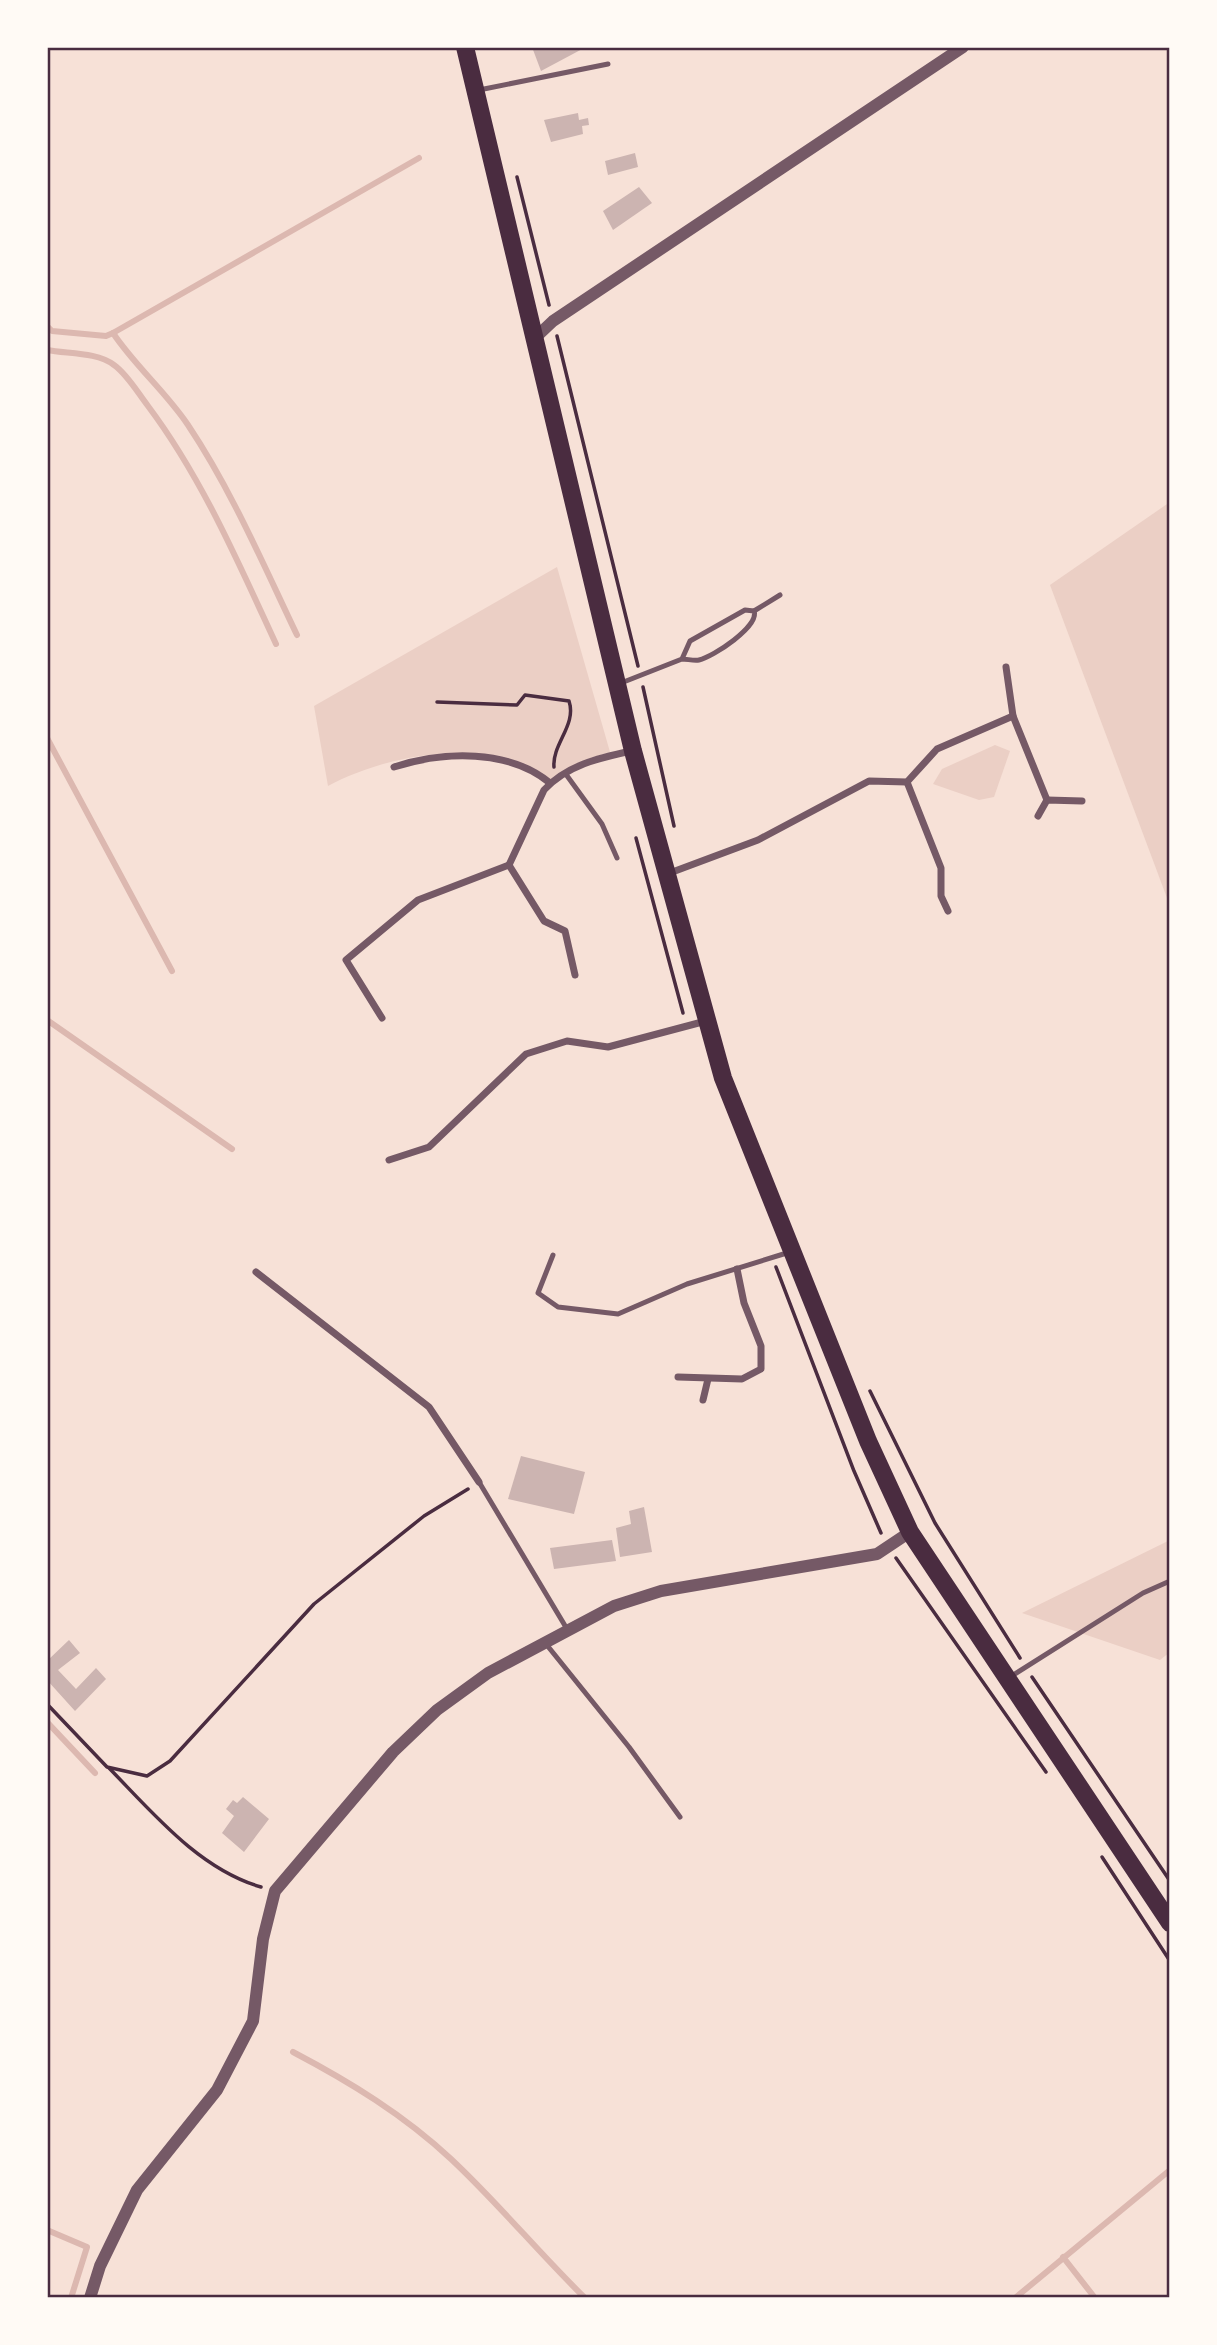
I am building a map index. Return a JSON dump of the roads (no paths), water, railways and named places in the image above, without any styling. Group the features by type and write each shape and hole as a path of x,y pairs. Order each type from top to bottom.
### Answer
{"highway":[{"path":"465,47 633,751 723,1078 868,1441 910,1532 1170,1923"}],"street":[{"path":"535,338 554,321 963,47"},
{"path":"1006,667 1013,716 1047,800"},
{"path":"666,874 758,840 869,781 907,782 937,749 1013,716"},
{"path":"382,1018 346,960 418,900 509,865 553,781 584,763 633,751"},
{"path":"394,766 416,760 454,756 509,760 553,781"},
{"path":"907,782 941,868 940,895 948,911"},
{"path":"1047,800 1082,800"},
{"path":"1038,816 1047,800"},
{"path":"509,865 544,921 565,931 575,975"},
{"path":"389,1160 429,1147 526,1054 567,1041 608,1047 707,1020"},
{"path":"678,1377 742,1379 761,1369 761,1346 744,1303 737,1269"},
{"path":"256,1272 429,1408 479,1482"},
{"path":"703,1400 708,1379"},
{"path":"90,2298 100,2266 137,2190 217,2090 253,2021 263,1939 275,1891 393,1752 437,1710 488,1673 614,1606 661,1591 877,1554 910,1532"}],"lane":[{"path":"475,90 608,64"},
{"path":"682,659 690,641 745,610 754,611 780,595"},
{"path":"618,684 682,659 700,660 746,632 754,621 754,611"},
{"path":"565,773 602,824 617,858"},
{"path":"553,1255 538,1293 558,1307 618,1314 687,1284 793,1251"},
{"path":"479,1482 567,1629"},
{"path":"1007,1679 1143,1593 1170,1581"},
{"path":"544,1642 629,1747 680,1818"}],"waterway":[{"path":"47,326 52,331 106,336 113,333 419,158"},
{"path":"113,333 179,413 204,450 246,528 297,635"},
{"path":"47,350 107,361 119,369 132,384 202,491 276,644"},
{"path":"47,738 172,971"},
{"path":"47,1020 232,1149"},
{"path":"47,1722 95,1773"},
{"path":"293,2052 376,2100 433,2143 485,2193 585,2298"},
{"path":"1015,2298 1170,2170"},
{"path":"47,2230 87,2247 71,2298"},
{"path":"1063,2257 1095,2298"}]}
